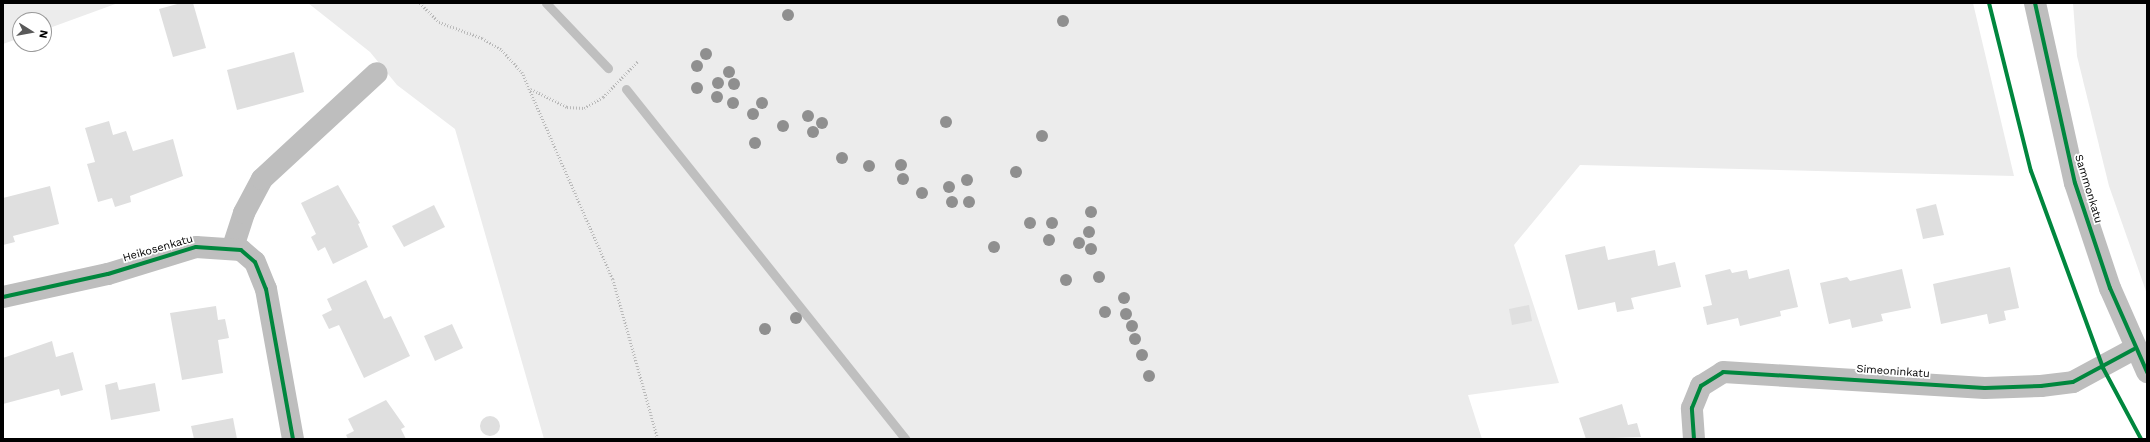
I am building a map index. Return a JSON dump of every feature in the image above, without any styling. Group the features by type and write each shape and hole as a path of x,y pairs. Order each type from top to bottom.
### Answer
{"street":[{"name":"Sammonkatu","path":"2035,3 2075,183 2134,349 2147,372"},
{"path":"294,439 260,272 248,255 233,247 244,213 262,179 377,73"},
{"name":"Heikosenkatu","path":"3,297 108,274 196,247 233,247"},
{"name":"Simeoninkatu","path":"1694,439 1692,408 1702,386 1723,372 1985,388 2041,386 2073,382 2134,349"}],"path":[{"path":"420,3 439,22 482,38 502,50 522,72 531,89 613,279 658,439"},
{"path":"531,89 566,108 584,108 603,97 638,61"}],"shaded area":[{"path":"3,3 118,3 52,27 52,12 12,12 12,41 3,44"},
{"path":"308,3 1973,3 2014,176 1580,165 1514,245 1559,383 1468,395 1482,439 544,439 455,129 397,85 370,52"},
{"path":"2073,3 2147,3 2147,294 2109,186 2077,56"}],"building":[{"path":"181,3 193,3 206,48 173,57 159,9"},
{"path":"294,52 304,92 237,110 227,70"},
{"path":"109,121 113,135 126,131 133,151 173,139 183,176 130,196 131,202 115,207 112,198 98,202 87,164 95,162 85,128"},
{"path":"338,185 360,223 358,224 368,247 333,264 325,247 318,251 311,237 316,234 301,203"},
{"path":"50,186 59,224 13,236 15,242 3,245 3,198"},
{"path":"1936,204 1944,235 1923,239 1916,209"},
{"path":"434,205 445,227 404,247 392,226"},
{"path":"1605,246 1608,260 1655,250 1658,266 1675,262 1681,287 1631,298 1634,309 1617,312 1615,302 1578,310 1565,255"},
{"path":"2010,267 2019,308 2004,311 2006,320 1989,324 1987,314 1941,324 1933,284"},
{"path":"1730,269 1732,273 1747,270 1749,279 1789,269 1798,307 1780,311 1781,316 1740,326 1738,318 1707,325 1703,307 1712,305 1705,275"},
{"path":"1902,269 1911,308 1881,314 1883,321 1852,328 1850,319 1829,324 1820,283 1847,277 1850,281"},
{"path":"366,280 384,319 391,316 410,356 364,378 339,325 329,329 322,315 332,310 327,299"},
{"path":"1529,305 1532,321 1512,325 1509,309"},
{"path":"216,306 218,320 225,319 229,338 218,340 223,373 182,380 170,313"},
{"path":"452,324 463,348 435,361 424,336"},
{"path":"52,341 56,357 73,352 83,390 61,396 59,389 3,404 3,358"},
{"path":"117,382 119,390 155,383 160,411 111,420 105,385"},
{"path":"386,400 405,427 401,429 406,439 348,439 346,435 354,431 348,419"},
{"path":"1622,404 1628,425 1637,423 1641,437 1586,439 1579,418"},
{"path":"490,416 497,419 500,426 497,433 490,436 483,433 480,426 483,419"},
{"path":"233,418 237,439 194,439 191,426"}],"waterway":[{"path":"546,3 608,68"},
{"path":"626,89 905,439"}],"cycle path":[{"path":"1989,3 2031,171 2103,368 2141,439"},
{"path":"2035,3 2075,183 2110,288 2147,372"},
{"path":"3,297 108,274 196,247 241,250 255,262 266,289 293,439"},
{"path":"1694,439 1692,408 1701,386 1723,372 1985,388 2041,386 2073,382 2134,349"}]}
